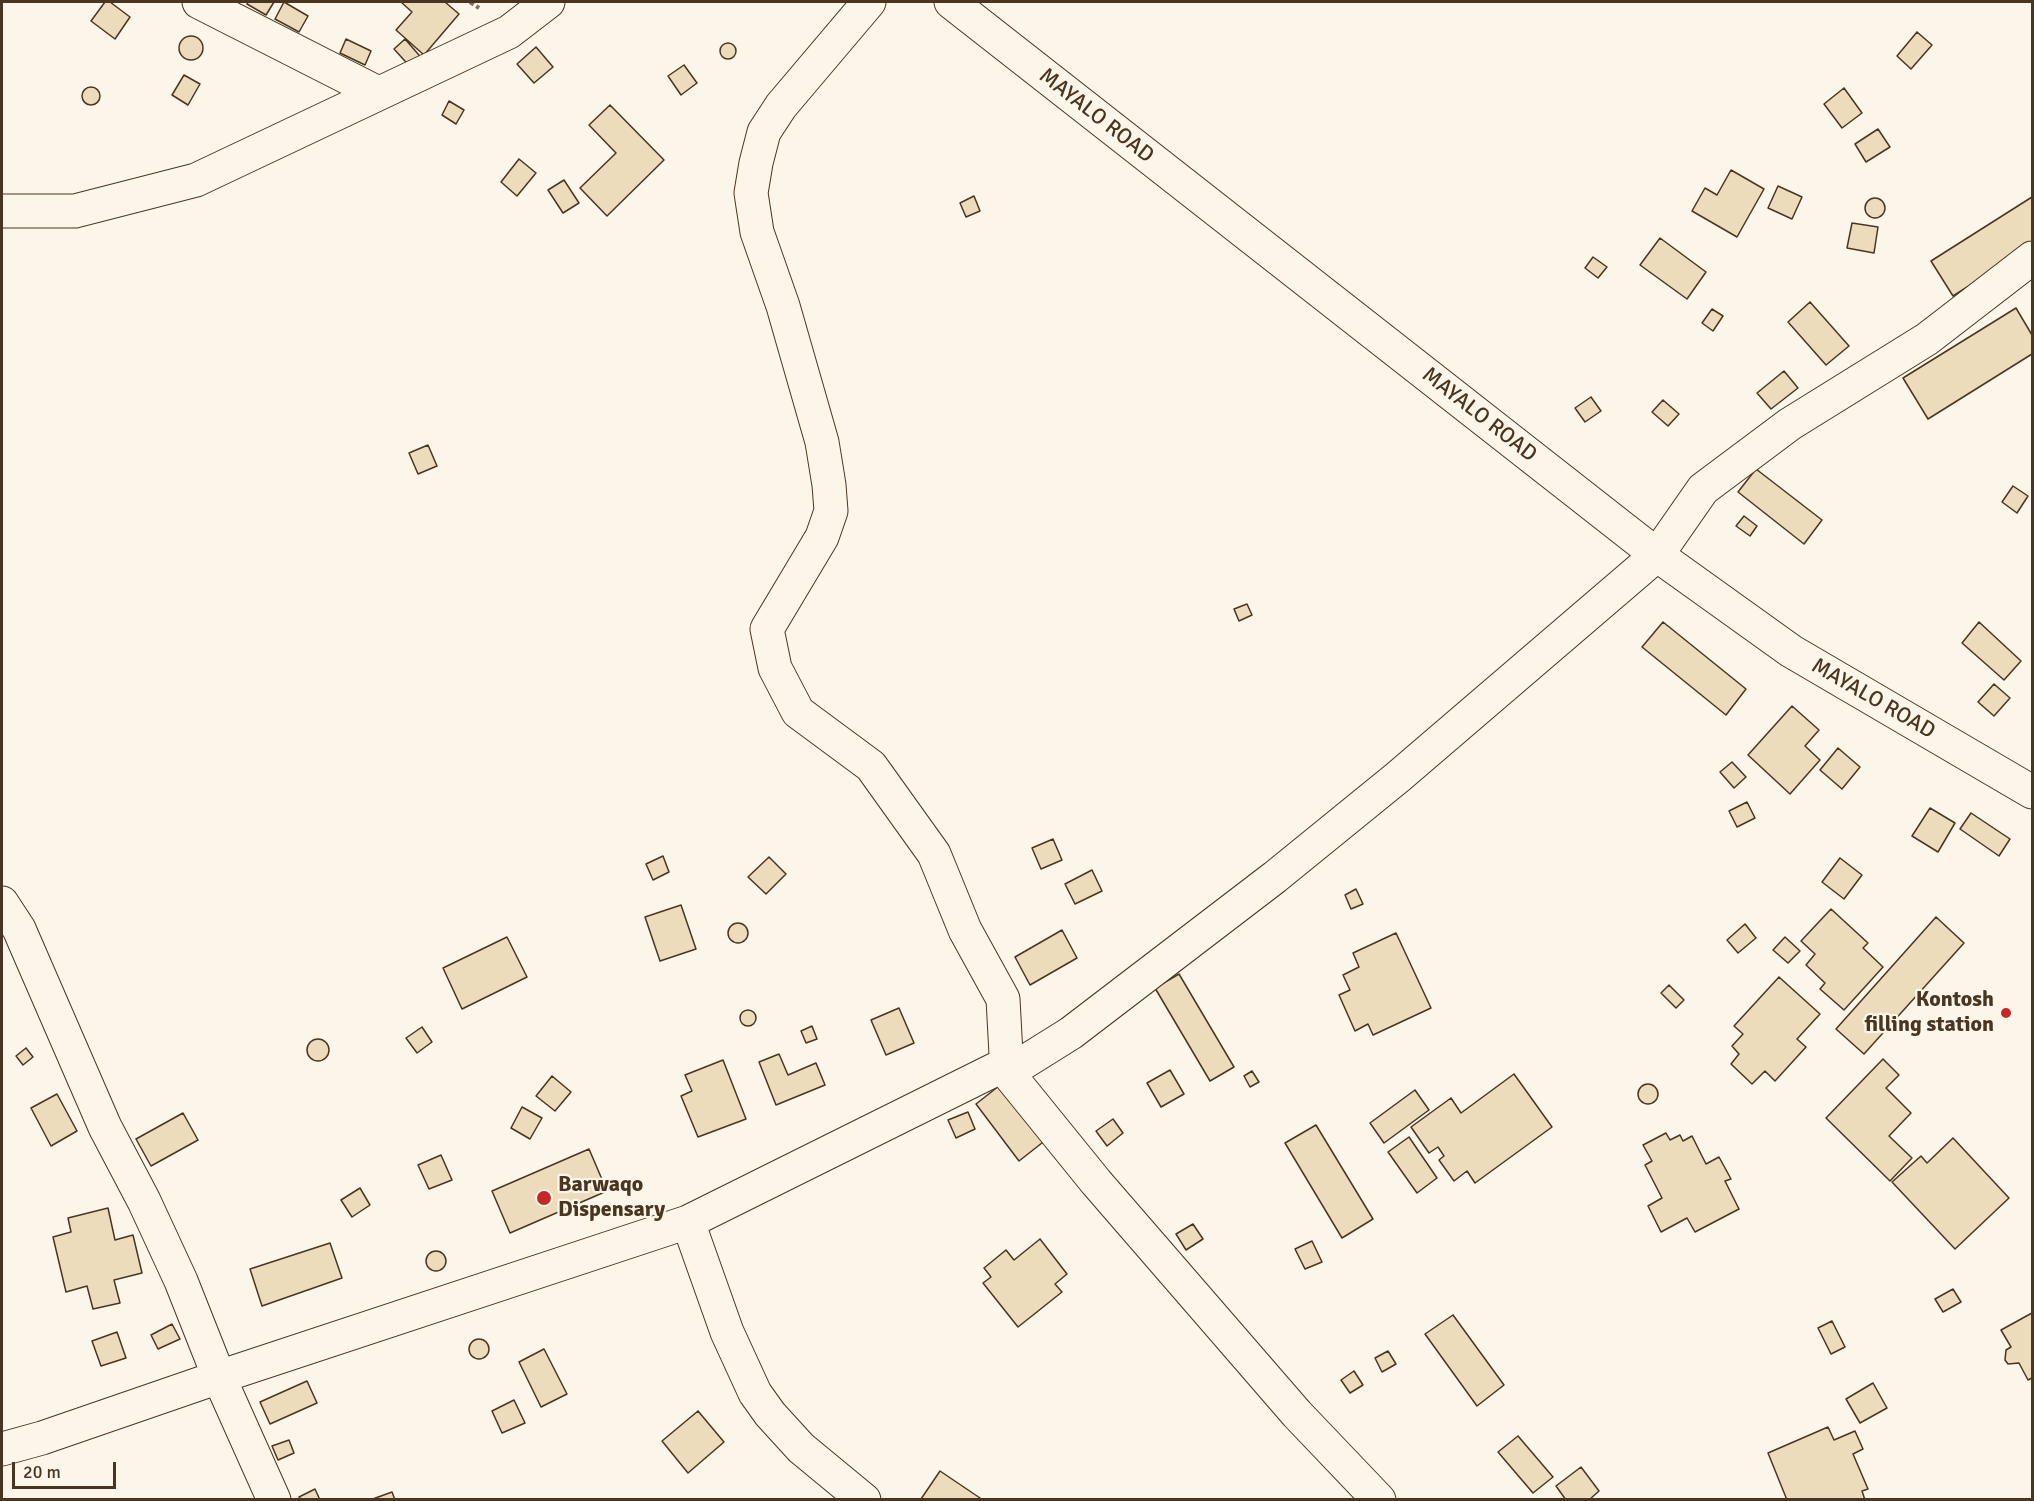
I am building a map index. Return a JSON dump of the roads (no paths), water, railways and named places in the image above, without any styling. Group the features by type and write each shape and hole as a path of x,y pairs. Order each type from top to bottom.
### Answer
{"street":[{"path":"199,2 378,93"},
{"path":"2,212 75,211 196,180 509,32 548,2"},
{"path":"869,2 781,106 764,132 751,193 757,232 783,306 822,442 830,485 831,512 822,537 767,629 775,668 798,712 871,766 934,854 965,930 1004,999 1007,1073"},
{"name":"MAYALO ROAD","path":"951,2 1657,555 1791,651 2032,792"},
{"path":"1007,1073 1071,1033 1275,877 1398,777 1657,555 1703,489 1790,424 1927,339 2032,258"},
{"path":"2,903 19,929 105,1127 144,1201 181,1281 219,1377 274,1500"},
{"path":"2,1449 42,1438 688,1222 1002,1066 1096,1182 1290,1405 1379,1500"},
{"path":"688,1222 727,1332 755,1393 770,1414 801,1448 864,1500"}],"place":[{"name":"Kontosh filling station","path":"2006,1013"},
{"name":"Barwaqo Dispensary","path":"544,1198"}]}
